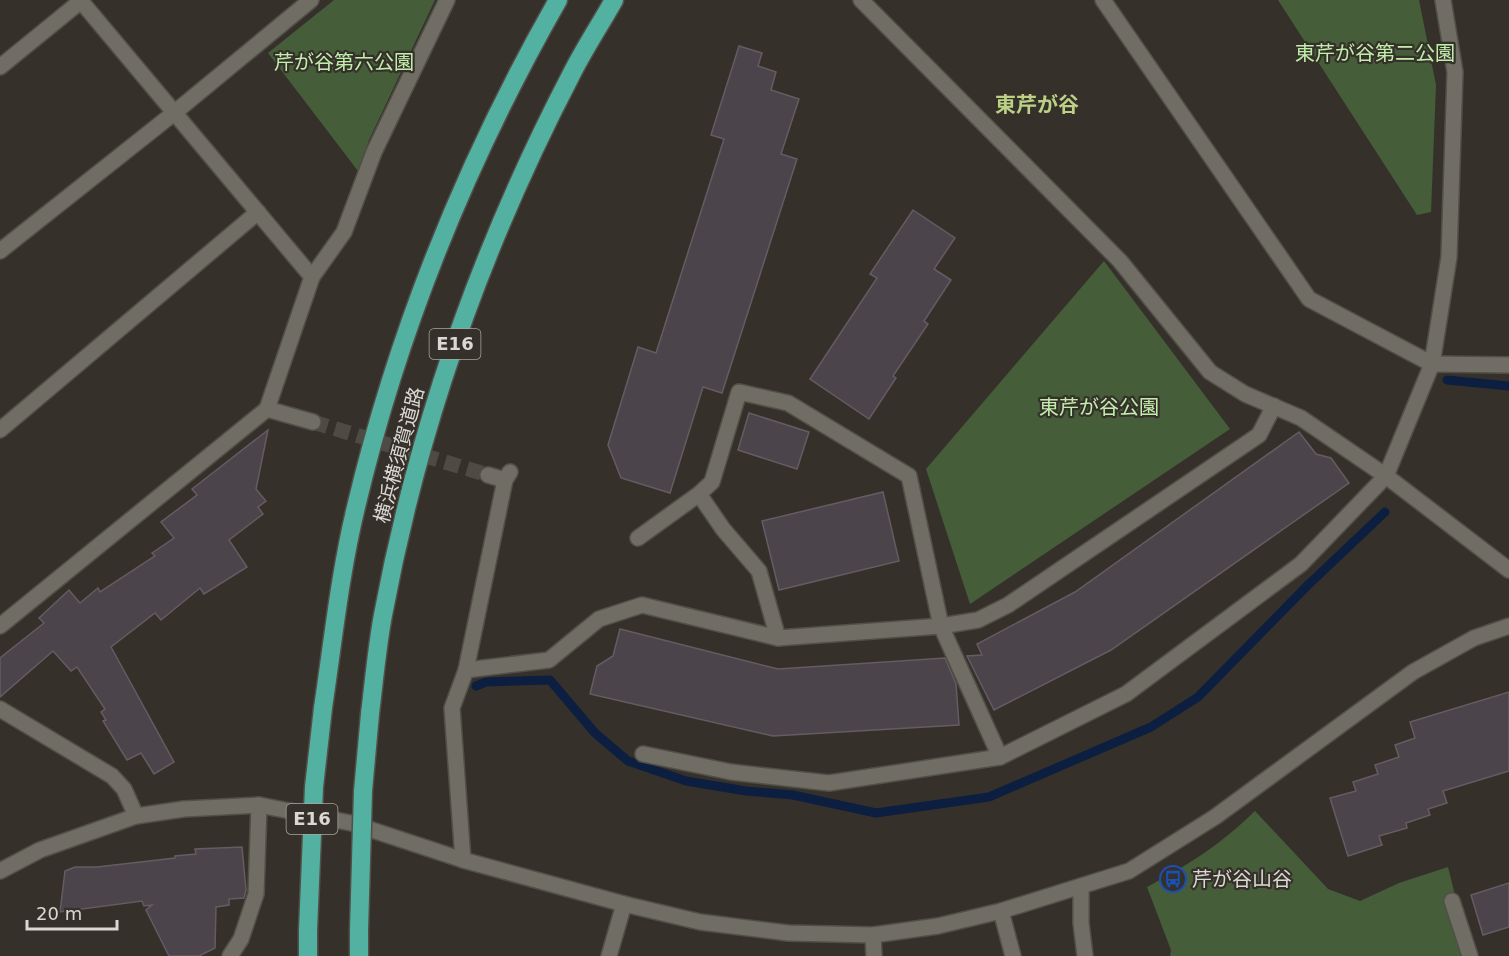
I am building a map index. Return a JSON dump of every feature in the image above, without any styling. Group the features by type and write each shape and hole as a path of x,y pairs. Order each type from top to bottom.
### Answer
{"highway":[{"name":"横浜横須賀道路","path":"308,956 314,787 323,708 355,509 384,398 419,297 470,173 526,56 558,0"},
{"name":"横浜横須賀道路","path":"359,956 363,791 383,616 403,522 432,412 466,311 513,195 571,74 614,0"}],"street":[{"path":"0,251 174,113 311,0"},
{"path":"0,626 267,409 312,277 344,232 374,152 447,0"},
{"path":"861,0 1120,261 1210,372 1245,394 1301,418 1386,476 1509,570"},
{"path":"1104,0 1309,299 1432,364 1509,365"},
{"path":"643,754 731,772 830,783 1000,757 1126,694 1301,564 1386,476 1432,364 1449,257 1455,72 1443,0"},
{"path":"0,67 80,1 312,277"},
{"path":"0,430 258,212"},
{"path":"638,538 712,482 739,392 788,403 909,476 941,626 1000,757"},
{"path":"466,670 549,660 598,619 642,605 778,638 941,626 978,620 1008,605 1259,435 1274,406"},
{"path":"267,409 313,422"},
{"path":"463,860 452,708 466,670 507,476 488,475"},
{"path":"699,494 723,529 759,571 778,638"},
{"path":"0,871 40,850 136,816 184,809 259,805 351,823 463,860 624,904 700,922 788,933 873,935 938,926 1001,911 1129,871 1215,817 1413,672 1474,638 1509,626"},
{"path":"0,709 112,776 124,789 136,816"},
{"path":"230,956 241,939 256,894 259,805"},
{"path":"1081,887 1081,923 1085,956"},
{"path":"1452,901 1470,956"},
{"path":"609,956 624,904"},
{"path":"1001,911 1013,956"},
{"path":"873,935 874,956"}],"green space":[{"name":"芹が谷第六公園","path":"334,0 435,0 369,140 358,171 268,53"},
{"name":"東芹が谷第二公園","path":"1278,0 1419,0 1436,85 1431,212 1417,215"},
{"name":"東芹が谷公園","path":"1104,261 1230,429 970,604 926,469"},
{"path":"1255,811 1328,889 1360,901 1399,883 1448,867 1470,956 1170,956 1171,950 1147,887 1204,853"}],"building":[{"path":"739,46 762,53 758,66 776,72 771,90 799,99 781,154 797,159 722,393 703,387 670,493 621,478 608,445 638,347 656,353 724,139 711,135"},
{"path":"913,210 955,238 934,269 951,280 924,321 928,324 893,376 896,378 869,419 810,379 877,278 870,274"},
{"path":"749,413 809,432 797,469 738,450"},
{"path":"268,430 256,489 266,501 258,507 263,514 229,540 247,567 204,594 200,588 161,620 155,613 111,647 174,762 154,774 141,753 127,760 103,721 106,720 101,712 105,709 77,667 71,671 53,651 0,697 0,658 44,623 39,618 69,590 80,603 98,588 100,592 155,556 152,553 174,538 161,522 197,495 192,489"},
{"path":"1299,432 1316,454 1331,458 1349,483 1111,650 994,710 967,656 982,655 977,644 1075,592"},
{"path":"883,492 899,561 779,590 762,521"},
{"path":"620,629 778,669 945,658 956,684 959,725 773,736 590,694 597,666 613,656"},
{"path":"1509,692 1509,771 1443,791 1447,803 1428,809 1430,815 1406,823 1407,828 1379,836 1382,845 1348,856 1330,798 1356,791 1353,782 1378,774 1375,765 1399,757 1395,745 1415,738 1410,722"},
{"path":"242,847 246,890 244,898 229,899 229,905 216,907 215,948 199,956 169,956 146,910 152,905 144,906 142,901 60,912 65,871 75,867 97,867 175,858 175,856 196,854 195,849"},
{"path":"1509,883 1509,927 1483,935 1471,895"}],"waterway":[{"path":"1447,380 1509,386"},
{"path":"476,686 486,682 550,680 595,733 628,761 686,781 746,791 793,795 876,813 989,797 1151,727 1198,697 1308,585 1385,512"}],"tunnel":[{"path":"313,422 488,475"}],"place":[{"name":"芹が谷山谷","path":"1173,879"}],"district":[{"name":"東芹が谷","path":"1037,105"}]}
